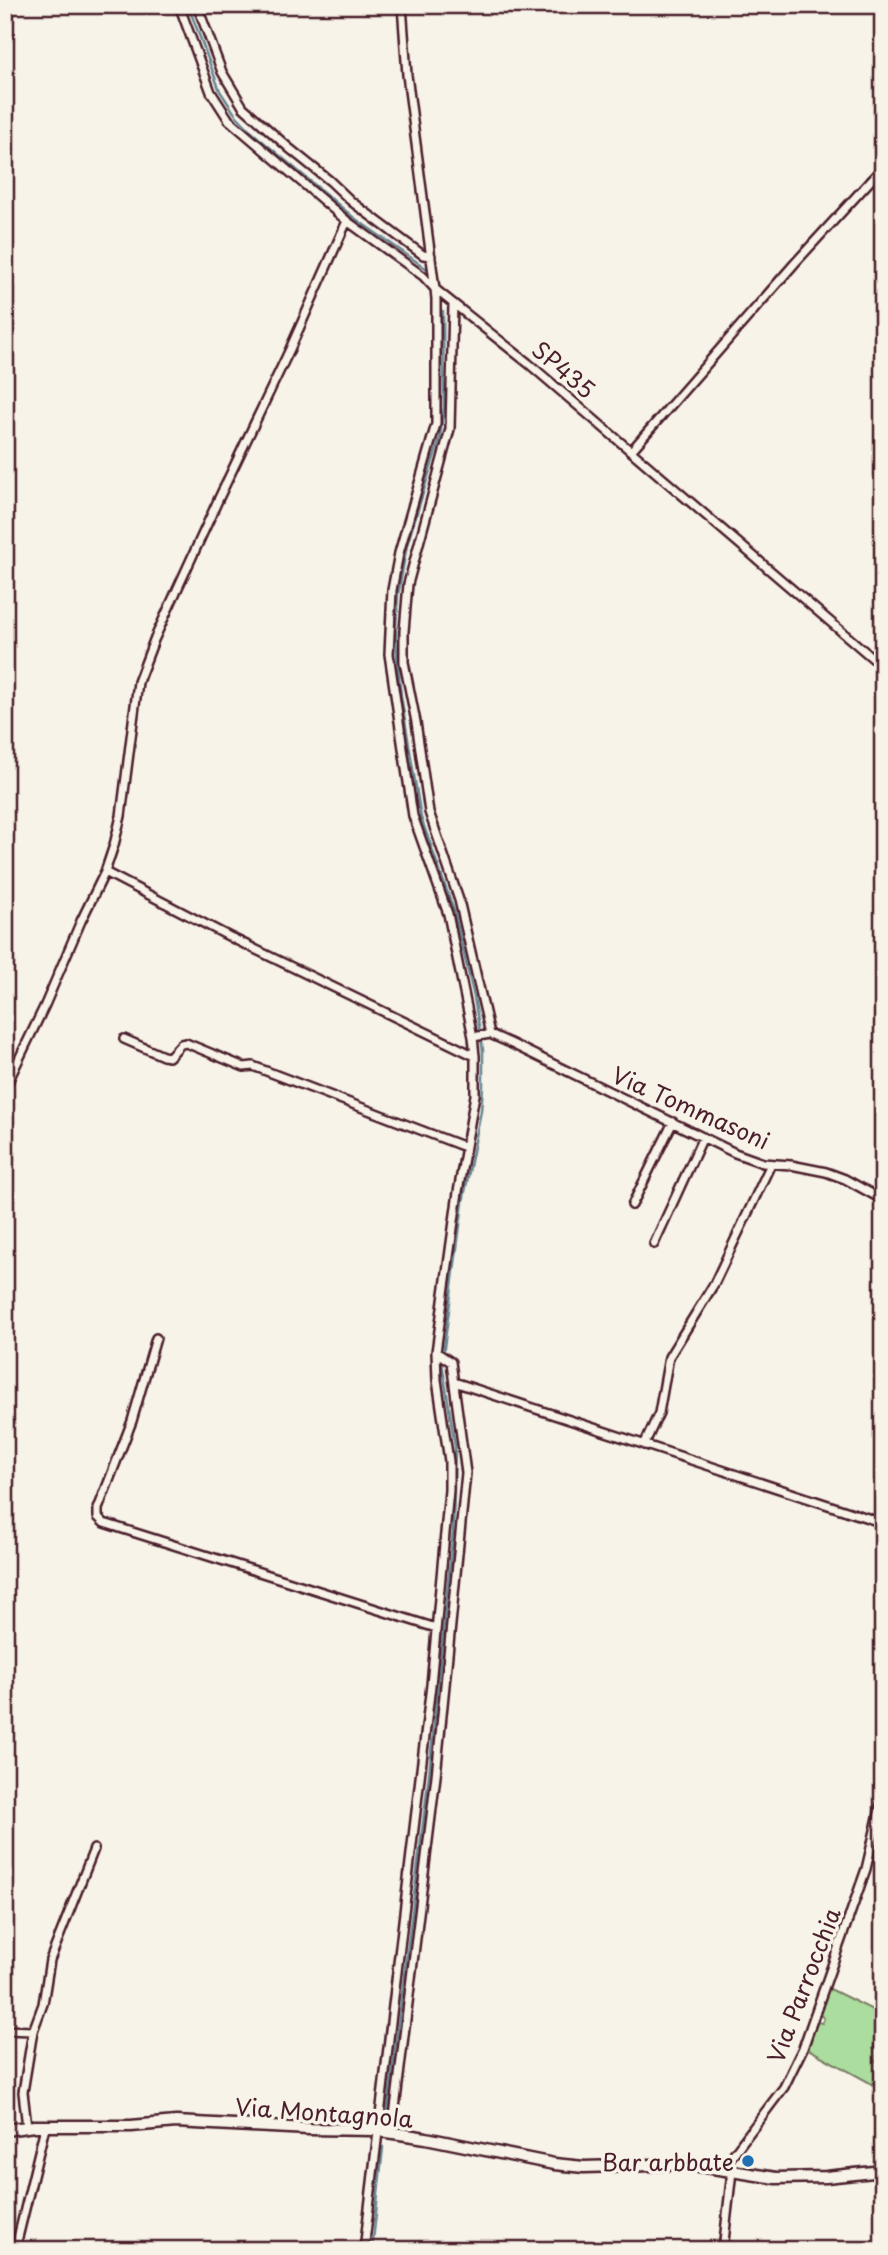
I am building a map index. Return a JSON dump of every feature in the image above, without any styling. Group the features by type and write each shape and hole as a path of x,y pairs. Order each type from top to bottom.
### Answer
{"street":[{"name":"SP435","path":"178,5 211,93 220,109 237,128 347,221 423,276 453,304 528,363 883,667"},
{"path":"197,5 222,72 243,107 352,202 423,255 431,256"},
{"path":"363,2250 431,1685 450,1477 438,1380 441,1309 475,1095 475,1037 448,914 413,816 388,654 392,590 399,553 436,424 435,289 407,75 402,5"},
{"path":"631,451 795,263 883,167"},
{"path":"5,1088 105,872 121,816 138,682 146,661 174,593 290,349 347,221"},
{"path":"453,304 451,418 408,584 404,673 416,722 429,812 460,900 488,1035 475,1037"},
{"path":"392,676 404,673"},
{"path":"105,872 244,944 475,1056"},
{"name":"Via Tommasoni","path":"488,1035 736,1153 763,1163 826,1172 883,1200"},
{"path":"124,1039 169,1057 181,1044 186,1043 244,1068 253,1066 465,1146"},
{"path":"632,1205 673,1122"},
{"path":"654,1244 703,1137"},
{"path":"645,1445 659,1413 669,1357 713,1284 771,1164"},
{"path":"156,1338 132,1421 98,1508 98,1517 104,1522 436,1628"},
{"path":"392,2133 436,1776 466,1473 451,1362 441,1355"},
{"path":"454,1382 883,1523"},
{"name":"Via Parrocchia","path":"727,2170 784,2087 803,2048 866,1869 883,1796"},
{"path":"27,2127 23,2092 33,2031 43,2004 50,1960 94,1849"},
{"path":"5,2030 33,2031"},
{"name":"Via Montagnola","path":"5,2130 176,2122 379,2131 554,2164 584,2166 669,2163 776,2178 826,2177 883,2171"},
{"path":"15,2250 45,2127"},
{"path":"723,2250 727,2170"}],"green space":[{"path":"828,1988 883,2015 883,2027 873,2048 880,2052 876,2061 883,2065 883,2090 808,2049 817,2022 822,2023 824,2018 820,2015"}],"waterway":[{"path":"188,5 220,91 235,114 254,134 353,217 427,269"},
{"path":"386,2124 429,1775 453,1532 455,1446 442,1363 463,1202 481,1111 483,1087 483,1050 474,997 454,911 421,818 397,658 398,595 407,545 440,438 444,407 443,311"},
{"path":"372,2250 383,2147"}],"place":[{"name":"Bar arbbate","path":"748,2161"}]}
